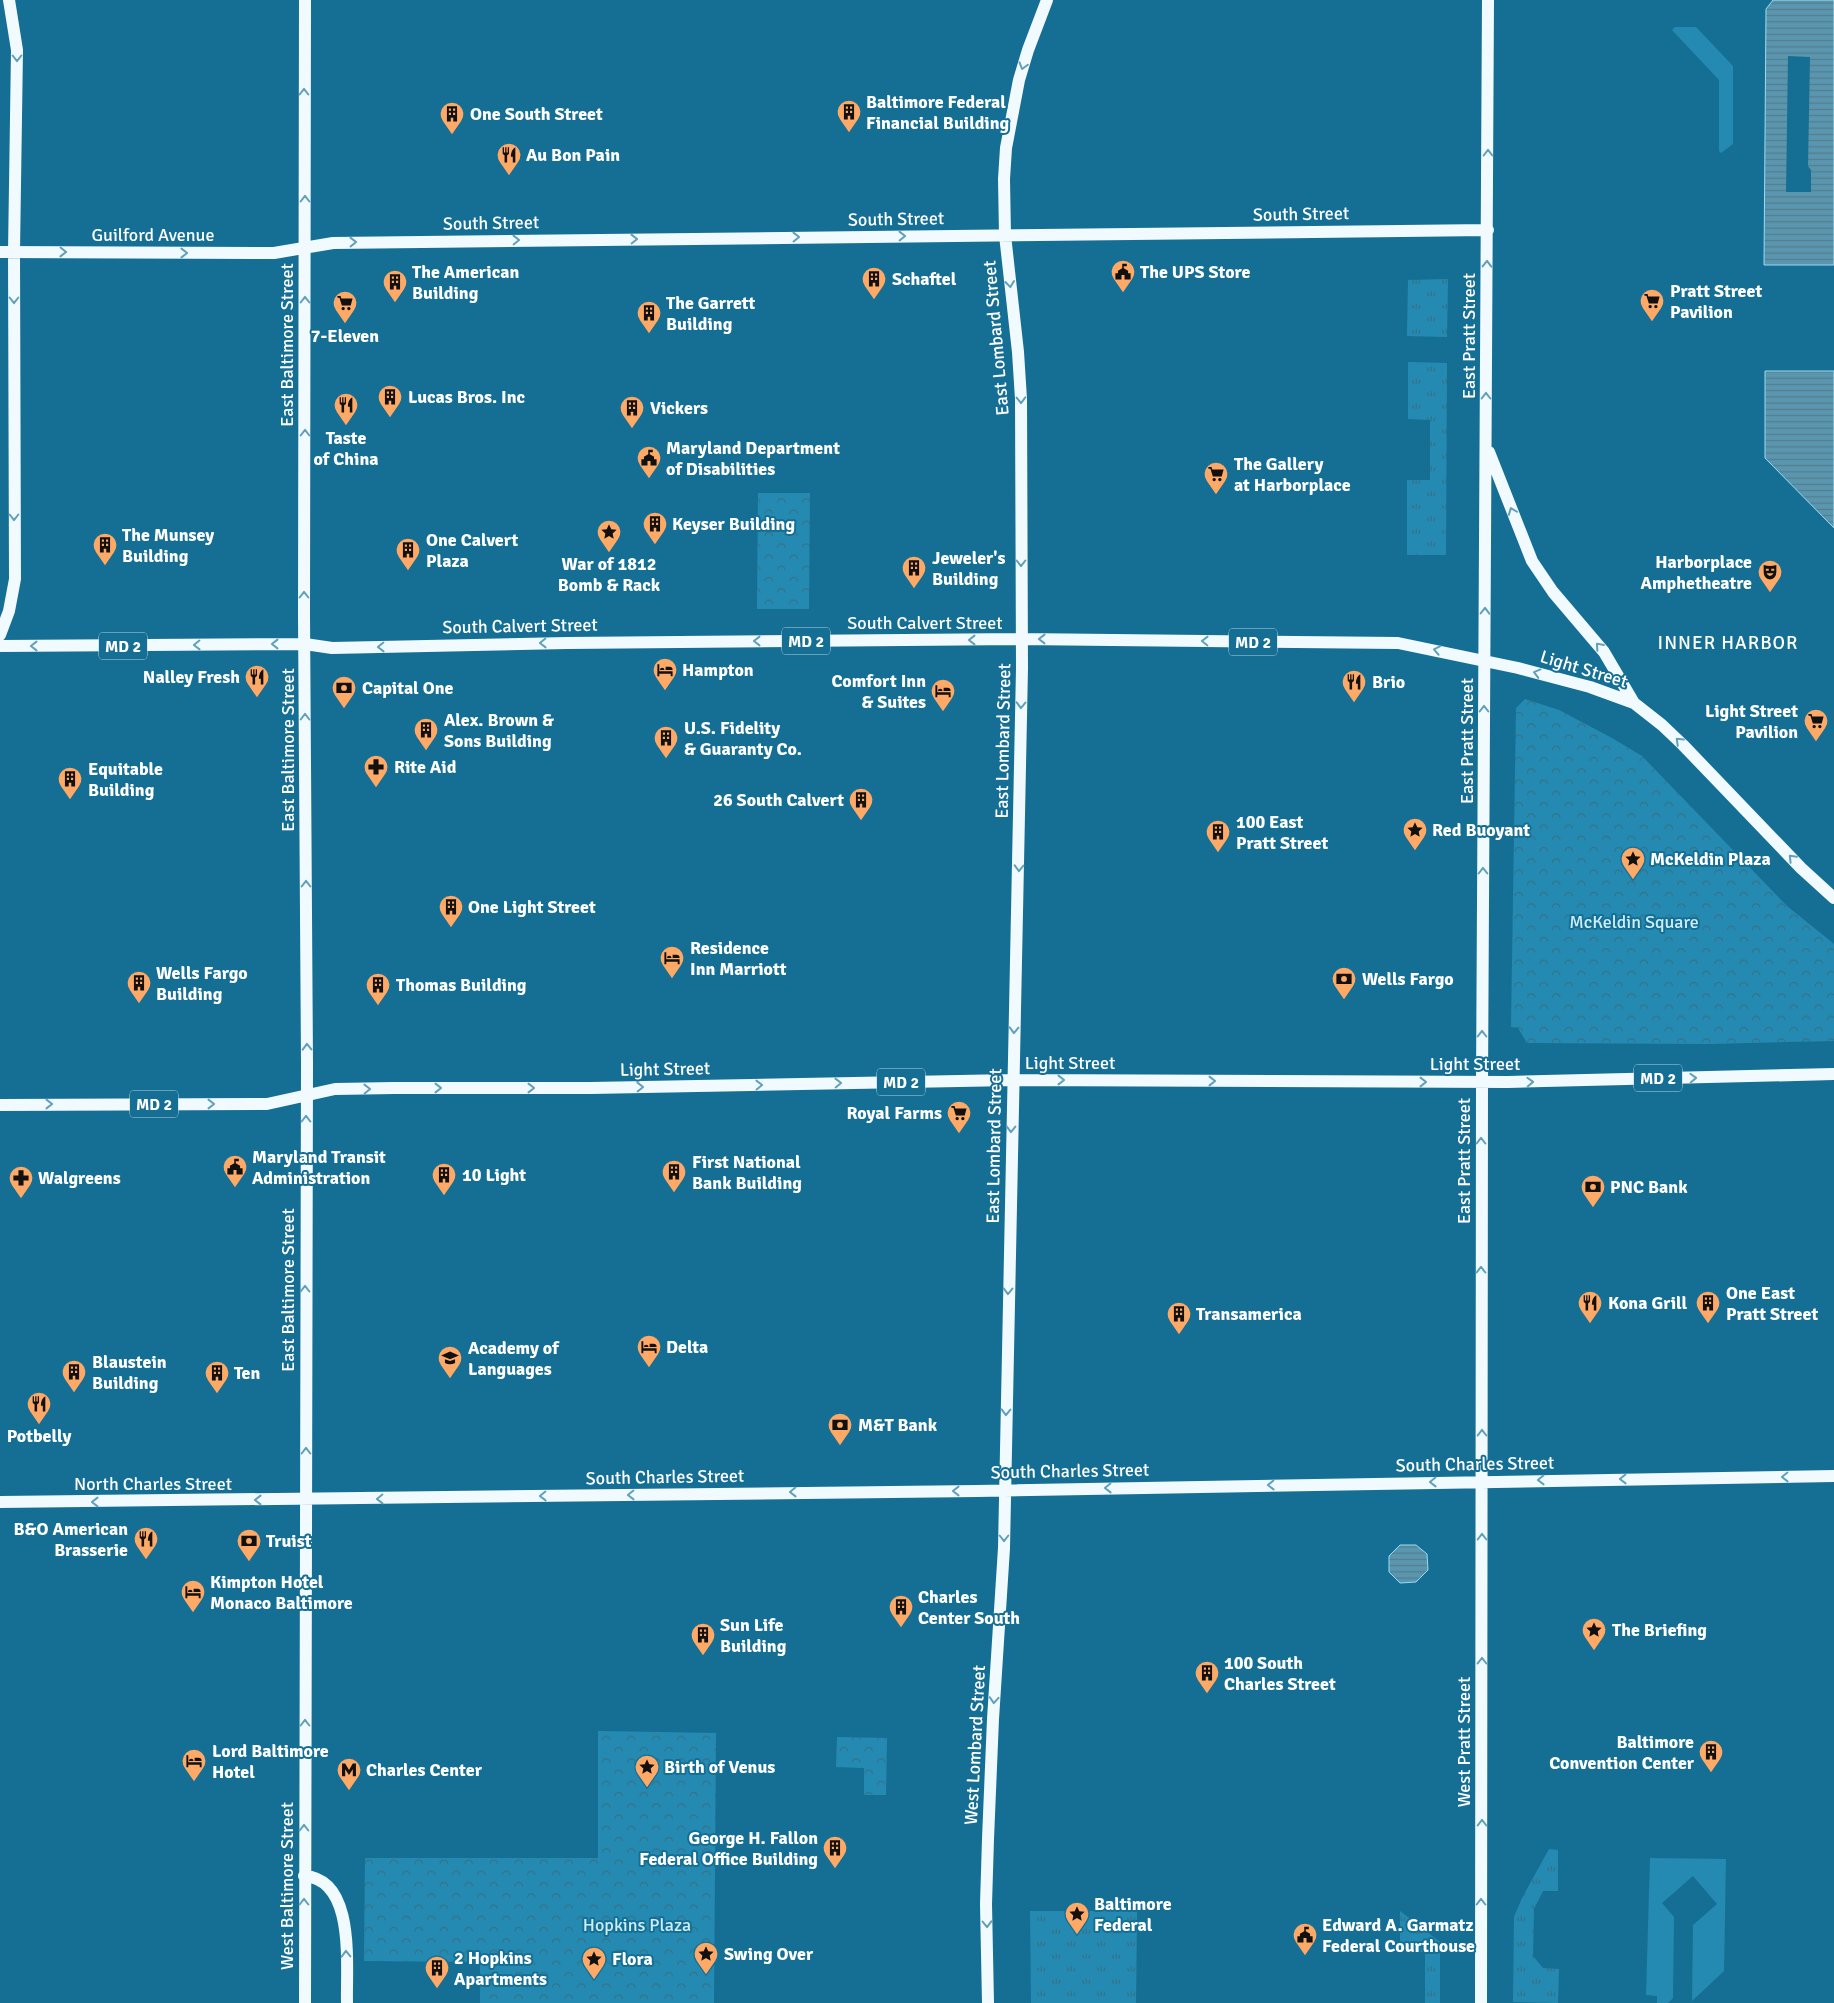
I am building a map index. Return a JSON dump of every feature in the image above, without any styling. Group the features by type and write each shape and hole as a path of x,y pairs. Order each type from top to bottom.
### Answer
{"main road":[{"name":"East Baltimore Street","path":"304,0 307,1500"},
{"name":"East Lombard Street","path":"1004,1489 1012,1080 1019,857 1021,399 1018,352 1005,235 1004,179 1011,114 1028,50 1047,0"},
{"name":"East Pratt Street","path":"1482,1481 1482,1082 1488,0"},
{"path":"0,635 9,611 15,579 14,252 17,50 10,5"},
{"name":"South Street","path":"305,247 333,243 1488,230"},
{"name":"Guilford Avenue","path":"0,252 274,253 305,247"},
{"path":"1486,444 1532,561 1553,592 1604,652 1634,703"},
{"name":"South Calvert Street","path":"305,644 332,648 567,642 1021,639 1398,643 1484,660"},
{"name":"MD 2","path":"0,646 305,644"},
{"name":"Light Street","path":"1484,660 1590,687 1634,703 1662,724 1802,868 1834,898"},
{"name":"Light Street","path":"306,1095 335,1089 591,1088 1012,1080 1482,1082 1834,1074"},
{"name":"MD 2","path":"0,1105 267,1104 306,1095"},
{"name":"South Charles Street","path":"307,1500 1834,1476"},
{"name":"West Pratt Street","path":"1481,2003 1482,1481"},
{"name":"West Lombard Street","path":"988,2003 986,1904 988,1839 993,1719 1004,1548 1004,1489"},
{"name":"North Charles Street","path":"0,1502 307,1500"},
{"name":"West Baltimore Street","path":"304,2003 307,1500"},
{"path":"304,1876 314,1877 325,1882 334,1893 341,1909 345,1930 347,2003"}],"green space":[{"path":"1675,27 1696,27 1733,66 1733,144 1721,153 1719,151 1719,80 1672,30"},
{"path":"1448,279 1447,337 1407,336 1408,280"},
{"path":"1408,362 1447,363 1446,555 1407,555 1407,480 1430,480 1430,420 1408,419"},
{"path":"758,493 810,493 809,609 757,609"},
{"name":"McKeldin Square","path":"1525,699 1559,710 1642,756 1787,906 1834,944 1834,1041 1708,1044 1527,1043 1518,1028 1511,1027 1516,708"},
{"name":"Hopkins Plaza","path":"598,1731 716,1733 714,2003 480,2003 480,1962 364,1961 365,1858 598,1858"},
{"path":"837,1737 887,1738 886,1795 864,1795 864,1768 836,1767"},
{"path":"1549,1849 1558,1850 1558,1891 1543,1891 1534,1909 1533,1956 1543,1968 1559,1969 1558,2003 1513,2002 1514,1917 1522,1898"},
{"path":"1650,1858 1726,1859 1724,1971 1692,2001 1693,1925 1717,1904 1693,1876 1662,1903 1674,1917 1673,1998 1668,2003 1657,2003 1657,1996 1646,1995"},
{"path":"1030,1911 1137,1911 1136,2003 1031,2003"},
{"path":"1400,1911 1440,1942 1440,2003 1425,2003 1425,1952 1400,1952"}],"shaded area":[{"path":"1773,0 1834,0 1834,265 1764,265 1766,9"},
{"path":"1765,371 1834,371 1834,528 1765,458"},
{"path":"1400,1545 1416,1545 1427,1554 1428,1570 1416,1582 1400,1583 1389,1572 1389,1556"}],"pier":[{"path":"1788,56 1810,57 1808,166 1811,170 1811,192 1786,192"}],"place":[{"name":"Baltimore Federal Financial Building","path":"849,133"},
{"name":"One South Street","path":"452,135"},
{"name":"Au Bon Pain","path":"509,176"},
{"name":"The UPS Store","path":"1123,293"},
{"name":"Schaftel","path":"874,300"},
{"name":"The American Building","path":"395,303"},
{"name":"Pratt Street Pavilion","path":"1652,322"},
{"name":"7-Eleven","path":"345,324"},
{"name":"The Garrett Building","path":"649,334"},
{"name":"Lucas Bros. Inc","path":"390,418"},
{"name":"Taste of China","path":"346,426"},
{"name":"Vickers","path":"632,429"},
{"name":"Maryland Department of Disabilities","path":"649,479"},
{"name":"The Gallery at Harborplace","path":"1216,495"},
{"name":"Keyser Building","path":"655,545"},
{"name":"War of 1812 Bomb & Rack","path":"609,553"},
{"name":"The Munsey Building","path":"105,566"},
{"name":"One Calvert Plaza","path":"408,571"},
{"name":"Jeweler's Building","path":"914,589"},
{"name":"Harborplace Amphetheatre","path":"1770,593"},
{"name":"Hampton","path":"665,691"},
{"name":"Nalley Fresh","path":"257,698"},
{"name":"Brio","path":"1354,703"},
{"name":"Capital One","path":"344,709"},
{"name":"Comfort Inn & Suites","path":"943,712"},
{"name":"Light Street Pavilion","path":"1816,742"},
{"name":"Alex. Brown & Sons Building","path":"426,751"},
{"name":"U.S. Fidelity & Guaranty Co.","path":"666,759"},
{"name":"Rite Aid","path":"376,788"},
{"name":"Equitable Building","path":"70,800"},
{"name":"26 South Calvert","path":"861,821"},
{"name":"Red Buoyant","path":"1415,851"},
{"name":"100 East Pratt Street","path":"1218,853"},
{"name":"McKeldin Plaza","path":"1633,880"},
{"name":"One Light Street","path":"451,928"},
{"name":"Residence Inn Marriott","path":"672,979"},
{"name":"Wells Fargo","path":"1344,1000"},
{"name":"Wells Fargo Building","path":"139,1004"},
{"name":"Thomas Building","path":"378,1006"},
{"name":"Royal Farms","path":"959,1134"},
{"name":"Maryland Transit Administration","path":"235,1188"},
{"name":"First National Bank Building","path":"674,1193"},
{"name":"10 Light","path":"444,1196"},
{"name":"Walgreens","path":"21,1199"},
{"name":"PNC Bank","path":"1593,1208"},
{"name":"Kona Grill","path":"1590,1324"},
{"name":"One East Pratt Street","path":"1708,1324"},
{"name":"Transamerica","path":"1179,1335"},
{"name":"Delta","path":"649,1368"},
{"name":"Academy of Languages","path":"450,1379"},
{"name":"Blaustein Building","path":"74,1393"},
{"name":"Ten","path":"217,1394"},
{"name":"Potbelly","path":"39,1425"},
{"name":"M&T Bank","path":"840,1446"},
{"name":"B&O American Brasserie","path":"146,1560"},
{"name":"Truist","path":"249,1562"},
{"name":"Kimpton Hotel Monaco Baltimore","path":"193,1613"},
{"name":"Charles Center South","path":"901,1628"},
{"name":"The Briefing","path":"1594,1651"},
{"name":"Sun Life Building","path":"703,1656"},
{"name":"100 South Charles Street","path":"1207,1694"},
{"name":"Baltimore Convention Center","path":"1711,1773"},
{"name":"Lord Baltimore Hotel","path":"194,1782"},
{"name":"Birth of Venus","path":"647,1788"},
{"name":"Charles Center","path":"349,1791"},
{"name":"George H. Fallon Federal Office Building","path":"835,1869"},
{"name":"Baltimore Federal","path":"1077,1935"},
{"name":"Edward A. Garmatz Federal Courthouse","path":"1305,1956"},
{"name":"Swing Over","path":"706,1975"},
{"name":"Flora","path":"594,1980"},
{"name":"2 Hopkins Apartments","path":"437,1989"}],"district":[{"name":"INNER HARBOR","path":"1728,642"}]}
